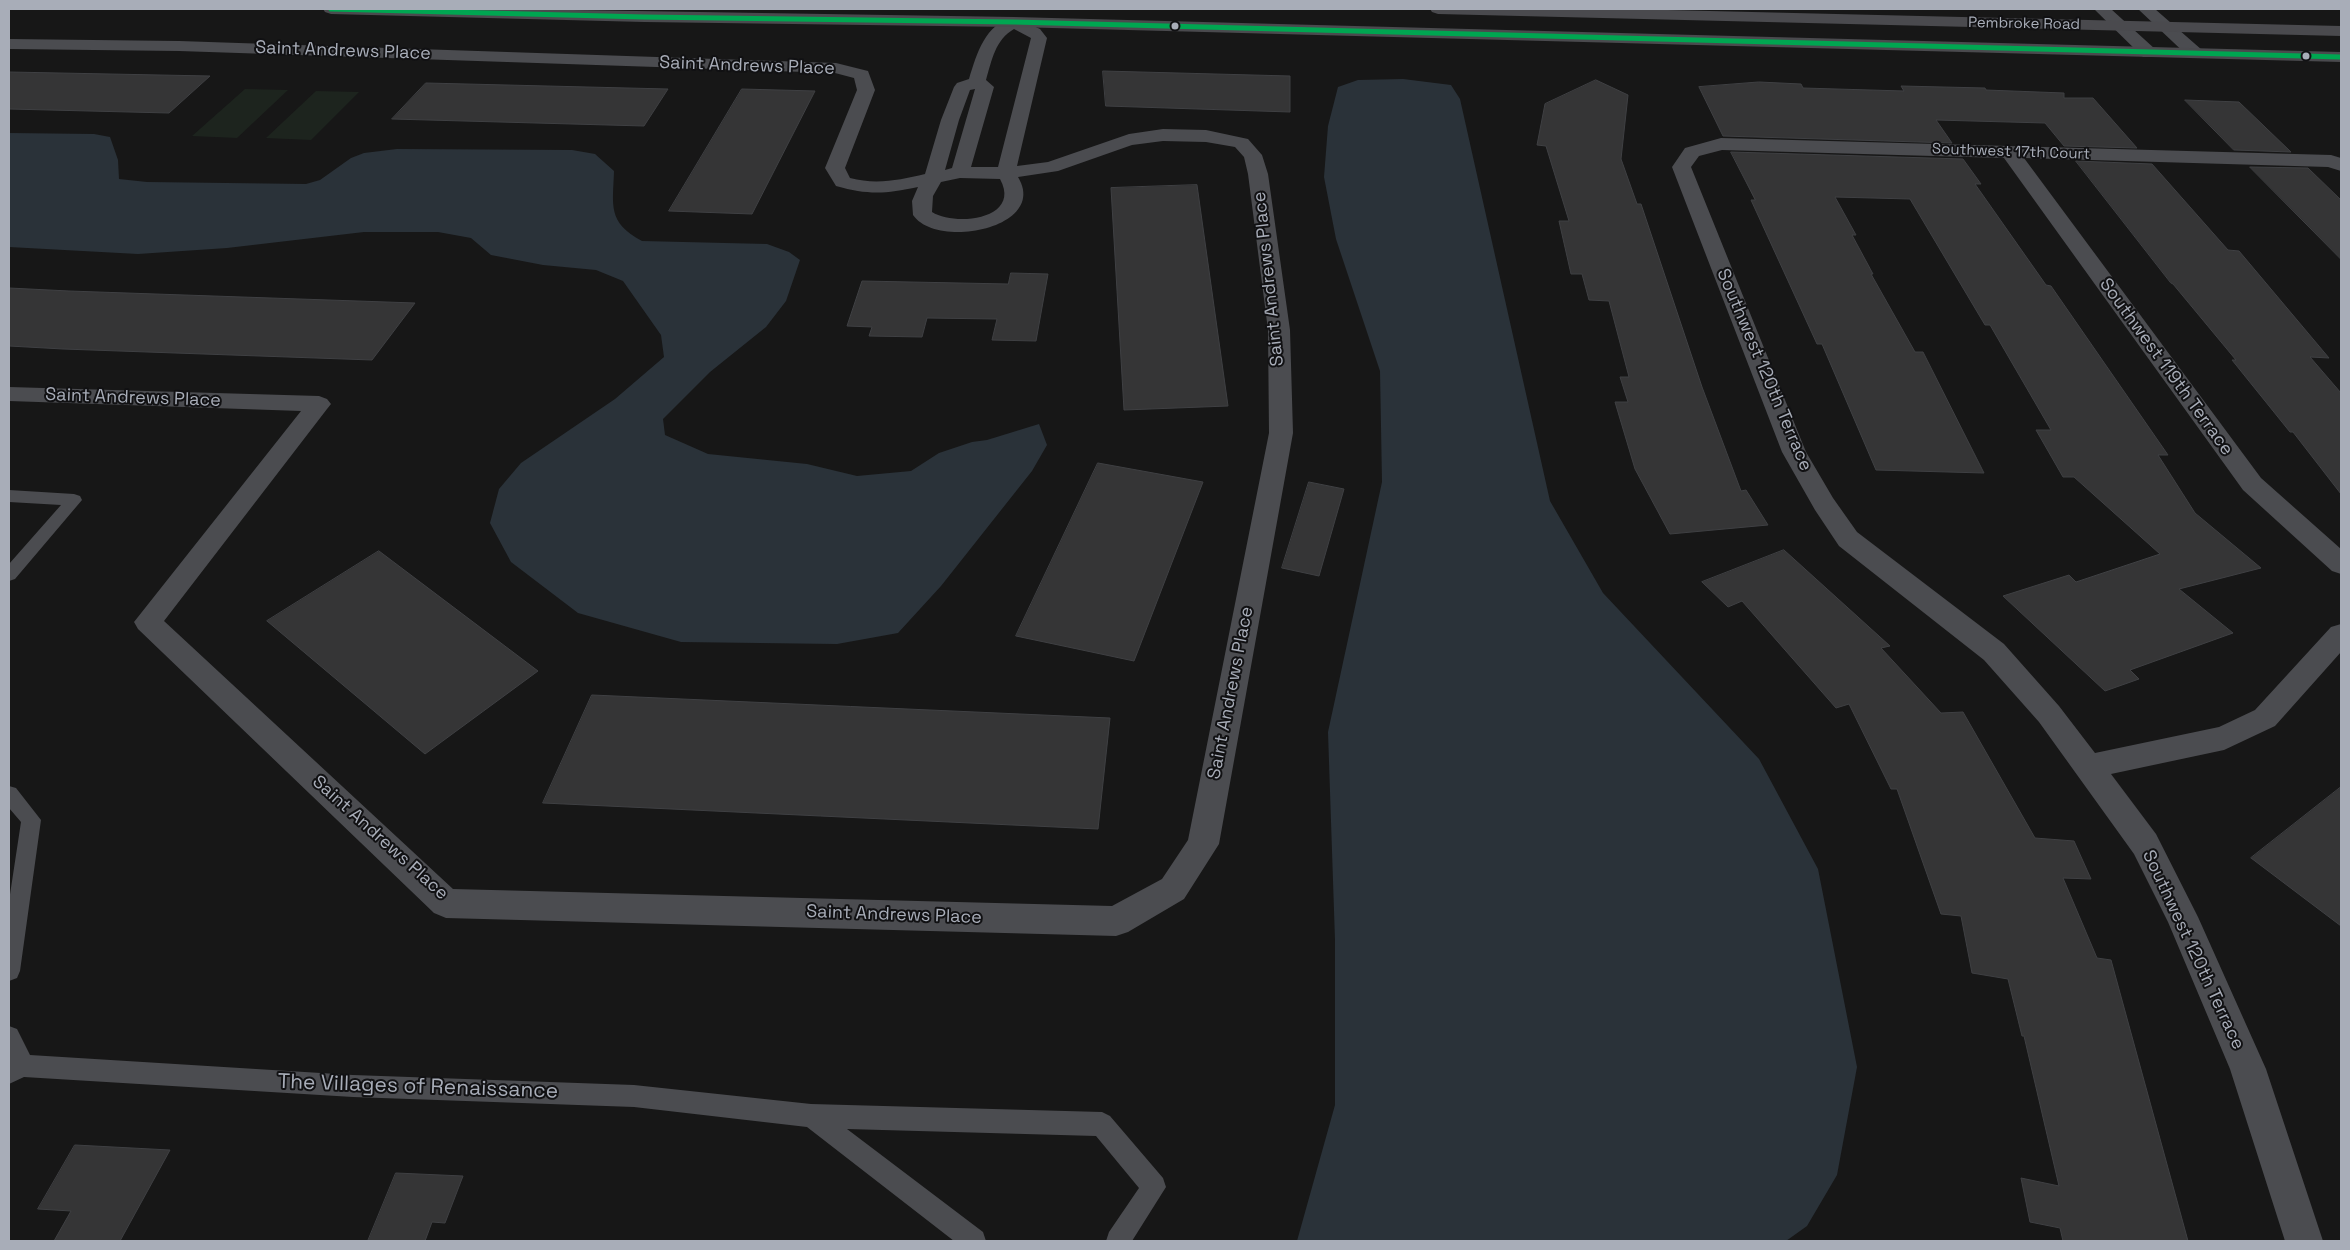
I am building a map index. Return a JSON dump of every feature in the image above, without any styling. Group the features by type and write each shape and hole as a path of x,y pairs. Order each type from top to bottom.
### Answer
{"main road":[{"name":"Pembroke Road","path":"331,9 644,17 1016,15 2149,53 2341,57"},
{"name":"Pembroke Road","path":"1438,9 2341,32"}],"street":[{"path":"2102,9 2149,53"},
{"path":"2146,9 2196,54"},
{"path":"1016,15 1039,38 1039,45 1006,173 1013,186 1010,205 1002,216 986,223 960,226 938,223 923,216 921,209 923,195 947,175 985,87 977,82 994,34 1016,15"},
{"name":"Saint Andrews Place","path":"9,44 179,46 836,68 862,75 866,90 835,168 843,182 865,188 897,186 947,175 1006,173 1050,167 1129,140 1163,135 1206,136 1241,143 1253,154 1258,174 1279,330 1281,433 1203,844 1173,889 1116,921 446,903 148,622 319,404 9,394"},
{"path":"947,175 936,161 956,100 963,87 977,82"},
{"name":"Southwest 17th Court","path":"1692,152 1721,144 2336,163"},
{"name":"Southwest 120th Terrace","path":"1692,152 1681,167 1794,452 1824,504 1848,539 1994,652 2049,714 2090,766 2145,844 2182,917 2248,1069 2304,1241"},
{"name":"Southwest 119th Terrace","path":"2010,152 2252,484 2341,564"},
{"path":"2090,766 2224,738 2265,718 2341,634"}],"lane":[{"path":"9,496 74,500 9,575"},
{"path":"9,794 31,820 9,971"},
{"path":"9,1037 16,1070 9,1087"},
{"name":"The Villages of Renaissance","path":"16,1070 353,1086 634,1096 811,1116 1102,1124 1154,1187 1118,1241"},
{"path":"811,1116 974,1241"}],"shaded area":[{"path":"1403,79 1451,85 1460,99 1550,501 1603,593 1759,759 1818,869 1857,1067 1837,1175 1807,1226 1786,1241 1297,1241 1335,1105 1335,940 1328,732 1382,482 1380,371 1336,239 1324,177 1328,126 1338,87 1358,80"},
{"path":"245,89 288,90 237,138 192,136"},
{"path":"316,91 359,92 311,140 266,138"},
{"path":"9,133 94,134 110,137 118,160 119,179 147,182 306,184 320,180 351,158 364,153 397,149 572,150 595,154 614,171 613,204 617,220 631,234 642,241 767,244 789,252 800,260 786,301 766,327 710,372 663,419 665,435 708,454 807,464 857,476 911,471 939,453 1039,424 1047,445 1032,471 941,586 898,633 837,644 681,642 578,613 511,562 490,523 499,489 521,463 615,399 664,357 661,335 623,281 596,270 543,265 491,255 471,238 438,232 364,232 227,248 138,254 9,247"}],"building":[{"path":"1103,71 1290,76 1290,112 1106,106"},
{"path":"9,72 210,76 169,113 9,109"},
{"path":"1596,80 1628,95 1621,159 1637,204 1641,204 1702,387 1741,491 1746,490 1768,525 1670,534 1635,469 1615,402 1628,402 1620,377 1629,377 1609,301 1589,300 1582,274 1571,274 1559,221 1569,221 1546,146 1537,145 1545,104"},
{"path":"1759,82 1801,84 1803,88 1904,91 1901,86 1985,88 1986,90 2064,93 2064,98 2093,98 2137,148 2064,146 2045,123 1936,120 1952,143 1723,136 1699,87"},
{"path":"426,83 668,89 644,126 392,119"},
{"path":"742,89 815,91 752,214 669,211"},
{"path":"2185,100 2239,102 2291,152 2234,150"},
{"path":"1731,152 1963,159 1981,184 1975,184 2046,285 2051,286 2168,455 2158,455 2195,513 2261,568 2179,589 2233,633 2130,670 2139,679 2105,691 2003,596 2069,575 2076,582 2160,554 2074,477 2063,477 2036,430 2051,430 1990,325 1985,325 1910,199 1835,197 1856,235 1852,235 1873,274 1871,274 1915,352 1923,352 1984,473 1876,470 1822,344 1817,344 1751,200 1755,200"},
{"path":"2076,161 2152,164 2228,250 2239,251 2329,358 2310,357 2341,393 2341,494 2293,432 2290,432 2232,360 2236,360 2171,283"},
{"path":"2250,167 2308,168 2341,200 2341,259"},
{"path":"1197,185 1228,406 1124,410 1111,188"},
{"path":"1011,273 1048,274 1036,341 992,340 997,319 927,318 922,337 869,336 872,327 847,326 862,281 1008,284"},
{"path":"9,288 415,303 372,360 63,349 9,346"},
{"path":"1098,463 1203,482 1134,661 1016,636"},
{"path":"1309,482 1344,489 1319,576 1282,568"},
{"path":"1784,550 1890,646 1881,648 1941,713 1963,712 2035,838 2074,841 2091,879 2063,878 2097,958 2111,960 2188,1241 2063,1241 2060,1228 2030,1222 2021,1178 2059,1186 2024,1036 2022,1036 2008,979 1972,973 1961,916 1941,914 1897,789 1891,789 1849,704 1836,708 1742,601 1728,607 1702,582"},
{"path":"379,551 538,671 425,754 267,621"},
{"path":"592,695 1110,718 1098,829 543,803"},
{"path":"2341,787 2341,926 2251,858"},
{"path":"75,1145 170,1150 120,1241 54,1241 71,1211 38,1209"},
{"path":"396,1173 463,1176 445,1223 432,1222 425,1241 368,1241"}],"transit line":[{"path":"331,9 644,17 1014,22 2341,57"}]}
